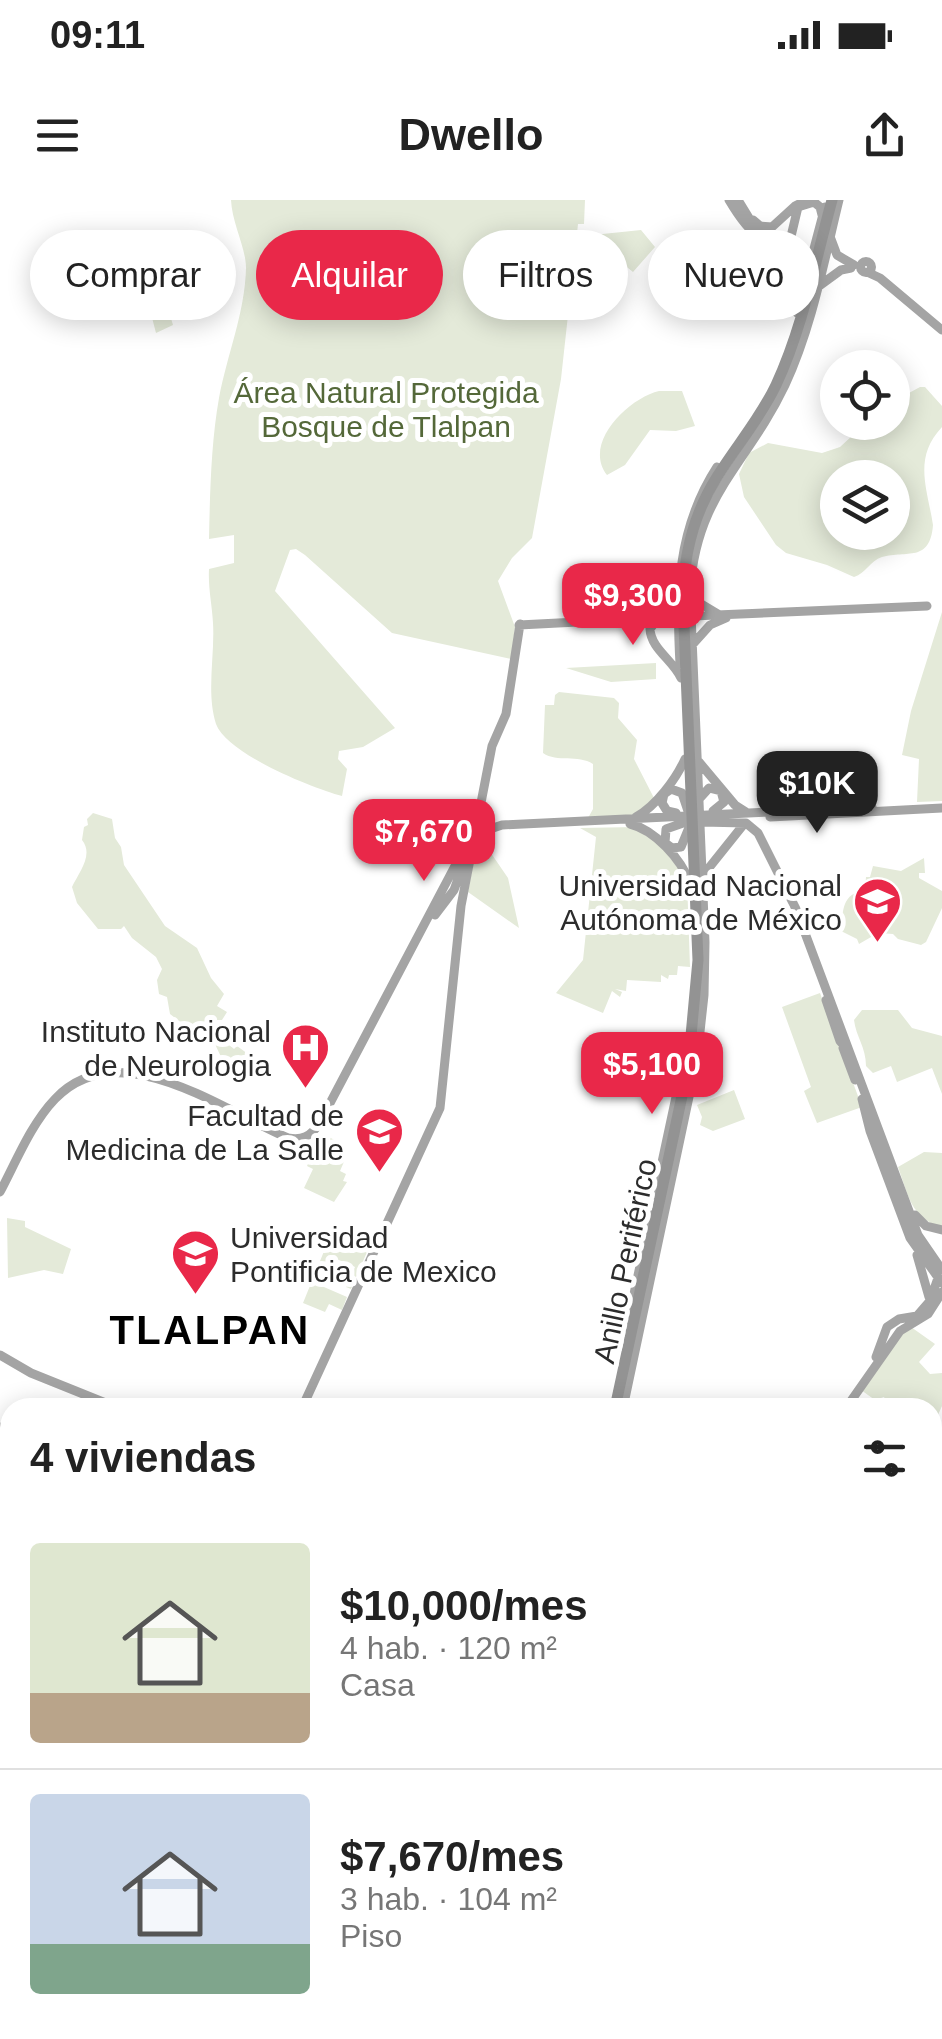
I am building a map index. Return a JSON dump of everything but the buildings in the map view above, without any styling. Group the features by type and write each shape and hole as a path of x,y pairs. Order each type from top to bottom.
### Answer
{"highway":[{"name":"Anillo Periférico","path":"620,1398 645,1288 697,1011 702,946 694,750 681,582 709,487 784,362 820,262 831,204"},
{"name":"Anillo Periférico","path":"620,1398 625,1358 687,1079 701,966 696,943 696,783 682,680 688,575 696,522 724,472 765,413 792,357 831,204"},
{"path":"819,243 831,204"},
{"path":"746,430 774,381 795,320"},
{"path":"664,1198 692,1059 700,978 684,604 688,560 705,504 763,414 790,358 796,320"},
{"path":"742,454 785,380 802,334 800,320"},
{"path":"746,430 765,393"},
{"path":"696,522 696,541"},
{"path":"678,577 696,522"},
{"path":"682,680 683,705"},
{"path":"684,726 694,750 696,783"},
{"path":"690,897 696,943"},
{"path":"700,1045 697,1011 701,966"},
{"path":"664,1198 675,1108 687,1079"},
{"path":"620,1398 650,1246 672,1169 687,1079"},
{"path":"664,1198 669,1164 666,1146"},
{"path":"620,1398 648,1280 649,1223"},
{"path":"644,1309 645,1288"}],"main road":[{"path":"728,200 753,230"},
{"path":"738,200 750,228"},
{"path":"744,210 760,226 769,228 807,200"},
{"path":"792,230 800,206 809,202 831,204 832,243 838,255 865,267 942,327"},
{"path":"819,268 831,231"},
{"path":"820,262 865,267"},
{"path":"819,286 842,269 865,267"},
{"path":"765,393 794,320"},
{"path":"806,320 788,378 767,418 715,495 696,541 691,572 696,616 683,705 694,750 705,771 735,804 760,820 866,1100"},
{"path":"620,1398 666,1146 675,1108 700,1045 702,882 697,819 684,759 676,623 678,577 688,524 697,502 746,430"},
{"path":"691,572 698,602 723,617"},
{"path":"696,616 922,608"},
{"path":"691,633 698,634 705,626 696,616"},
{"path":"692,645 710,624 723,617"},
{"path":"652,622 660,644 671,644 676,623"},
{"path":"652,622 651,641 674,664 682,680"},
{"path":"305,1398 442,1103 458,893 474,836 489,740 503,713 519,626 676,623"},
{"path":"630,821 648,809 684,759"},
{"path":"0,1192 52,1102 73,1084 105,1072 152,1076 288,1138 309,1136 319,1124 454,867 474,836 498,825 669,817 760,820 942,805"},
{"path":"669,817 697,819 726,836 712,854 705,854 700,842"},
{"path":"536,826 542,818 643,823 697,819"},
{"path":"643,823 697,819"},
{"path":"687,1079 697,1011 690,883 697,819"},
{"path":"702,882 707,866 760,820"},
{"path":"630,821 645,829 681,864 690,883"},
{"path":"305,1398 435,1112 452,974 458,893 454,867"},
{"path":"0,1202 50,1113 68,1094 98,1079 120,1075 154,1081 288,1142 313,1138 458,893"},
{"path":"822,987 858,1073 929,1288 928,1304"},
{"path":"844,1048 858,1073"},
{"path":"853,1398 900,1332 926,1315 940,1276 886,1162"},
{"path":"620,1398 644,1309 664,1198"},
{"path":"909,1207 921,1222 942,1230"},
{"path":"915,1247 940,1276"},
{"path":"872,1370 887,1327 899,1319 915,1317 928,1304 940,1276"},
{"path":"0,1357 28,1374 86,1398"},
{"path":"0,1357 94,1398"}],"green space":[{"name":"Área Natural Protegida Bosque de Tlalpan","path":"231,200 585,200 584,224 578,224 577,230 463,230 463,320 567,320 561,379 532,538 512,558 498,581 515,627 511,659 392,633 305,555 290,550 275,591 395,728 363,747 339,751 338,759 347,769 342,796 292,778 236,747 223,735 213,712 209,569 234,563 234,535 209,539 219,398 245,285 244,252"},
{"path":"641,230 648,238 648,255 633,272 628,268 628,231"},
{"path":"153,320 172,320 173,325 156,333"},
{"path":"920,387 925,387 942,406 942,427 925,462 933,525 931,537 922,550 882,557 854,577 786,553 776,545 744,497 739,474 749,453 768,443 822,453 848,440 910,440 910,392"},
{"path":"659,391 682,391 695,426 676,431 650,430 625,465 607,475 600,449 612,424 635,403"},
{"path":"942,612 942,801 917,802 919,759 902,755 911,711"},
{"path":"656,663 656,679 611,682 566,668"},
{"path":"559,692 614,698 619,703 618,718 637,740 634,759 654,798 635,815 588,818 593,809 593,764 543,753 545,705 554,705"},
{"path":"93,813 112,819 124,865 165,926 197,948 211,978 224,994 217,1006 227,1012 210,1028 234,1049 237,1046 248,1054 233,1063 222,1059 214,1042 210,1045 170,1014 167,997 159,994 157,980 162,969 156,957 132,938 124,926 98,929 77,903 72,887 86,858 84,827"},
{"path":"636,827 661,846 687,880 690,967 678,966 677,975 669,975 668,979 661,975 661,982 627,980 626,991 615,989 622,992 620,997 612,991 603,1013 556,993 583,960 596,837 580,828"},
{"path":"482,840 508,878 519,928 468,892 476,848"},
{"path":"924,858 925,873 919,873 919,878 942,891 942,908 926,942 921,945 893,934 878,933 859,944 841,931 845,904 852,895 865,890 866,877 870,877 873,866 901,871"},
{"path":"820,993 862,1107 817,1123 804,1091 811,1087 782,1007"},
{"path":"862,1010 898,1010 912,1028 942,1036 942,1094 932,1068 897,1082 891,1066 873,1073 866,1066 854,1020"},
{"path":"734,1090 745,1119 713,1131 700,1125 702,1117 697,1105"},
{"path":"322,1134 337,1141 333,1151 346,1157 340,1171 346,1174 343,1181 347,1182 334,1202 304,1188 313,1169 307,1166"},
{"path":"924,1152 942,1153 942,1228 917,1211 898,1167"},
{"path":"7,1218 25,1221 25,1227 71,1249 63,1274 44,1270 8,1278"},
{"path":"331,1234 367,1252 351,1289 346,1287 355,1267 332,1257 323,1271 318,1269 314,1276 319,1279 317,1284 347,1297 342,1310 329,1304 325,1312 303,1303"},
{"path":"911,1327 935,1344 919,1362 930,1374 942,1373 942,1398 872,1398 861,1390"}],"place":[{"name":"Universidad Nacional Autónoma de México","path":"877,944"},
{"name":"Instituto Nacional de Neurologia","path":"306,1090"},
{"name":"Facultad de Medicina de La Salle","path":"379,1174"},
{"name":"Universidad Pontificia de Mexico","path":"195,1296"}],"district":[{"name":"TLALPAN","path":"210,1330"}]}
